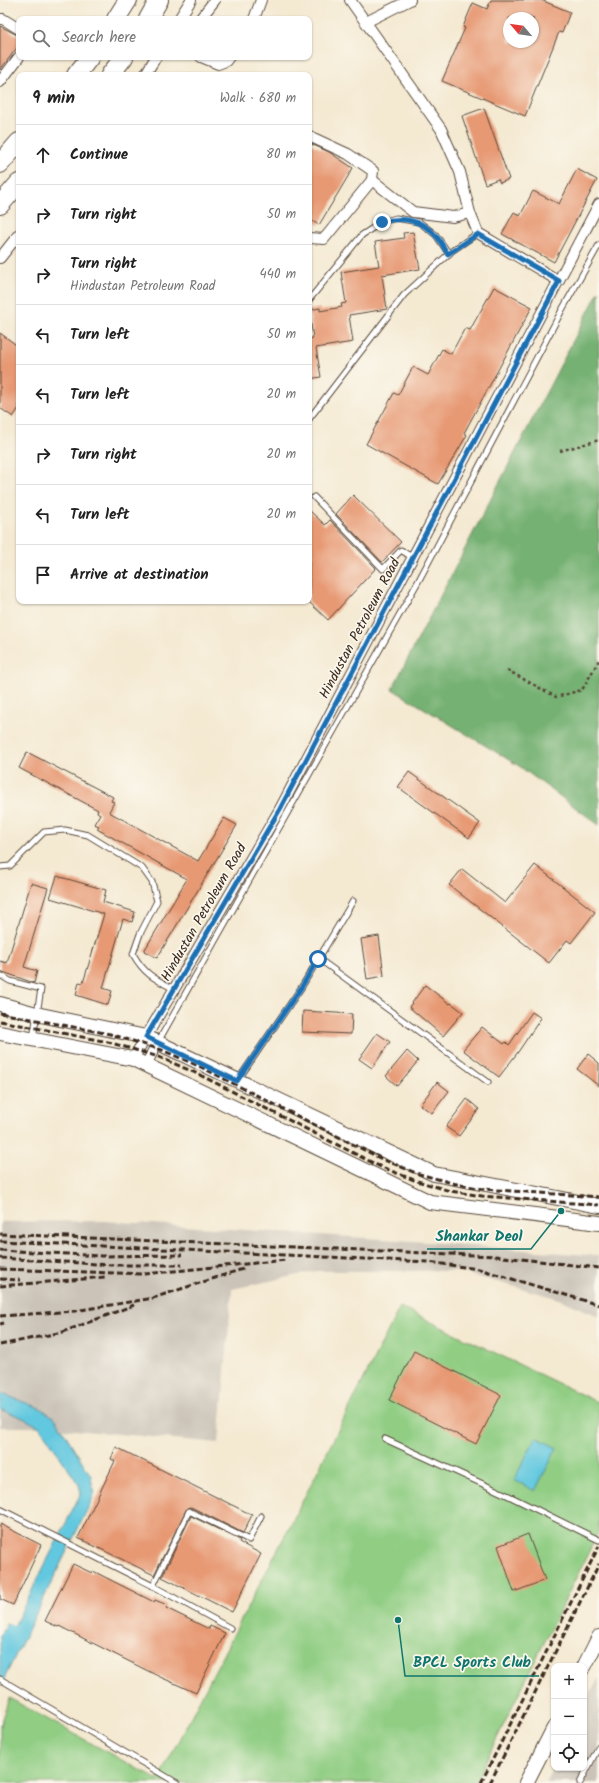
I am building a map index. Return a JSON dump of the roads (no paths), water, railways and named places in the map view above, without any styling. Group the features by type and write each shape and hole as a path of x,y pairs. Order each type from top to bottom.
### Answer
{"highway":[{"path":"118,16 128,0"},
{"path":"150,16 159,0"},
{"path":"78,72 88,60"},
{"path":"112,72 122,60"},
{"path":"0,164 16,145"},
{"path":"0,205 16,186"}],"main road":[{"path":"0,1004 36,1014 152,1040 434,1174 599,1206"},
{"path":"0,1032 139,1062 430,1202 599,1223"},
{"path":"586,1663 599,1637"},
{"path":"526,1783 551,1734"}],"street":[{"path":"181,16 191,0"},
{"path":"202,16 215,0"},
{"path":"255,16 261,0"},
{"path":"350,0 441,129 460,172 470,213 478,234 559,281"},
{"path":"366,22 410,0"},
{"path":"0,19 3,19 16,26"},
{"path":"0,82 17,60"},
{"path":"147,72 154,60"},
{"path":"208,60 218,64 227,60"},
{"path":"312,137 348,154 373,171 372,180 324,239 312,238"},
{"path":"372,180 413,212 453,217 470,213"},
{"name":"Hindustan Petroleum Road","path":"139,1062 152,1040 174,989 280,809 599,204"},
{"path":"0,258 16,241"}],"lane":[{"path":"312,296 362,235 382,222 396,218 419,222 436,235 448,254"},
{"path":"312,415 404,295 448,254 478,234"},
{"path":"152,1040 420,580 562,310 599,245"},
{"path":"314,497 384,569 401,550 413,558"},
{"path":"0,868 10,866 44,832 65,830 88,835 142,868 152,882 157,901 140,934 133,954 139,965 149,976 174,989"},
{"path":"237,1081 301,988 353,900"},
{"path":"318,959 488,1082"},
{"path":"0,975 10,981 40,989 32,1038"},
{"path":"385,1439 509,1496 599,1540"},
{"path":"0,1509 153,1586 230,1628"},
{"path":"153,1586 189,1511 249,1540 260,1516"},
{"path":"0,1679 177,1783"},
{"path":"580,1783 599,1746"}],"water":[{"path":"0,1393 42,1409 56,1419 91,1476 94,1496 0,1687 0,1635 7,1623 14,1626 81,1493 79,1485 40,1427 23,1418 0,1409"},
{"path":"536,1437 557,1448 535,1491 514,1480"}],"railway":[{"path":"0,1013 110,1034 162,1050 201,1067 382,1159 416,1173 452,1183 483,1189 599,1197"},
{"path":"0,1021 108,1042 159,1057 198,1074 379,1166 414,1180 450,1191 482,1196 599,1205"},
{"path":"0,1234 495,1256 599,1268"},
{"path":"0,1241 428,1262 479,1269 599,1305"},
{"path":"0,1250 101,1256 182,1255"},
{"path":"0,1258 112,1265 182,1265"},
{"path":"0,1269 144,1274 286,1260"},
{"path":"0,1316 75,1311 153,1298 246,1268"},
{"path":"0,1286 106,1277"},
{"path":"0,1279 20,1280"},
{"path":"0,1345 63,1332 134,1305"},
{"path":"0,1324 4,1323"},
{"path":"481,1783 599,1546"},
{"path":"490,1783 599,1564"}],"place":[{"name":"Shankar Deol","path":"561,1211"},
{"name":"BPCL Sports Club","path":"398,1620"}]}
